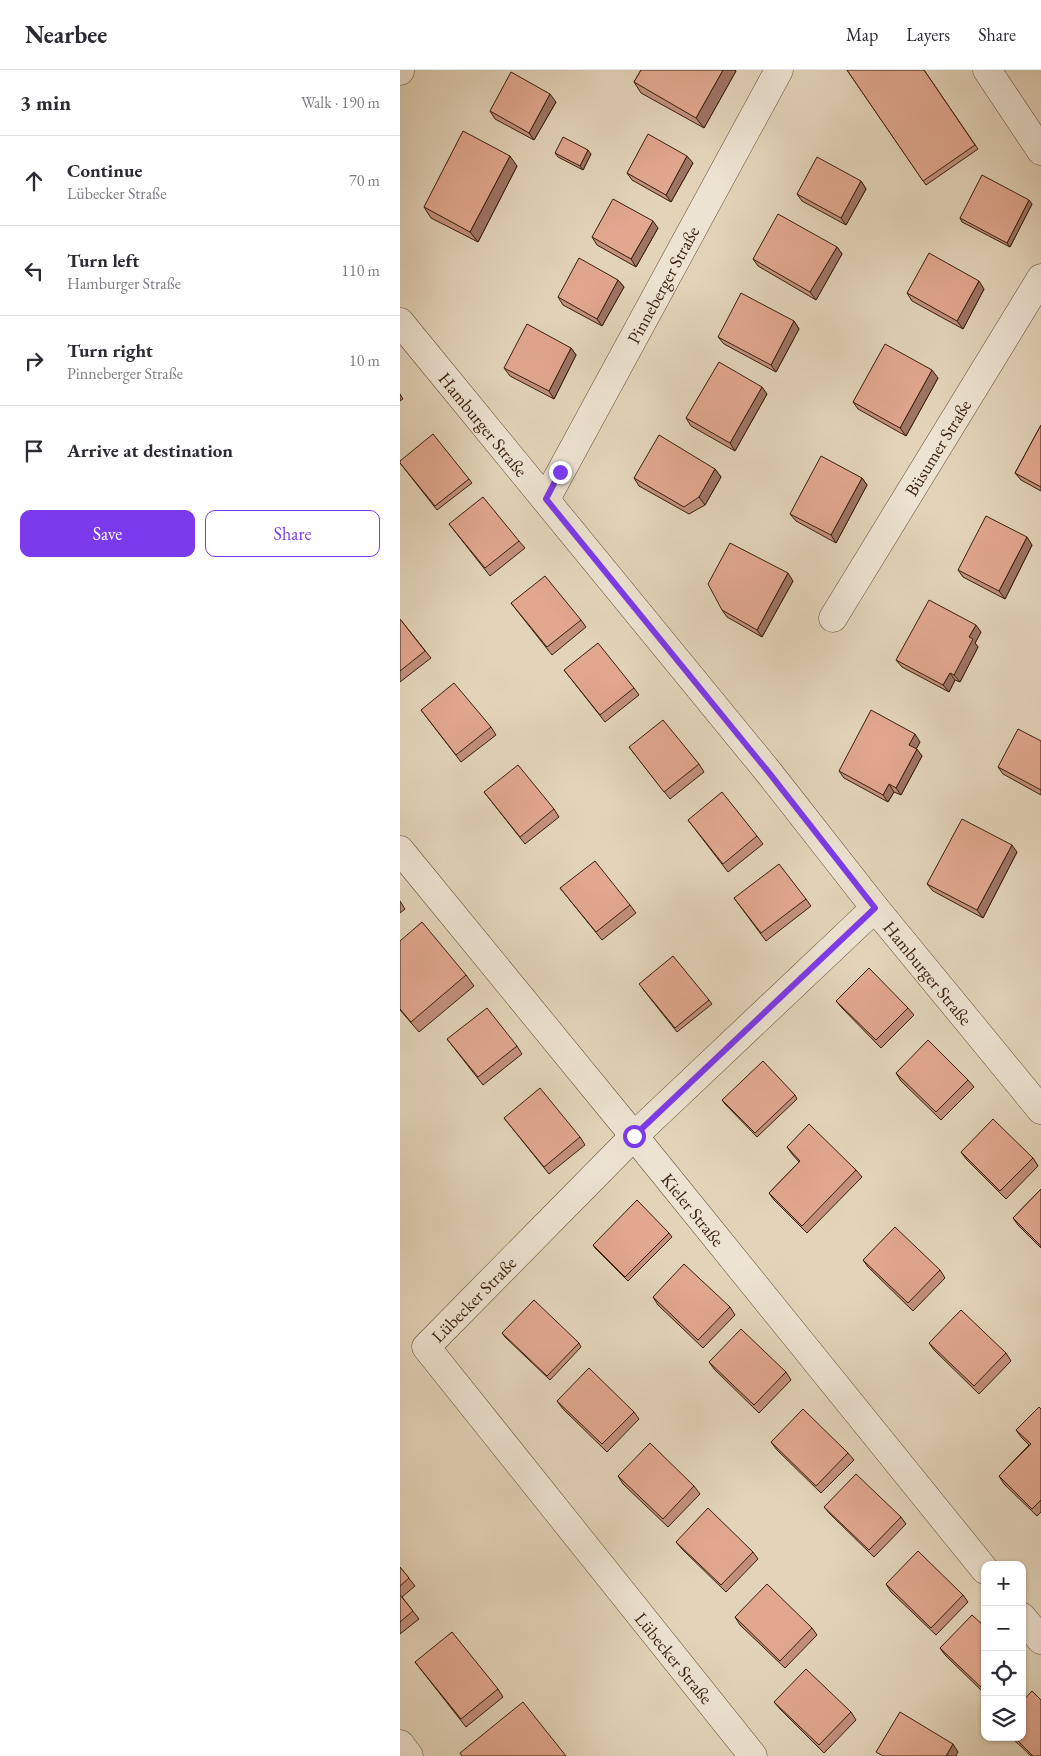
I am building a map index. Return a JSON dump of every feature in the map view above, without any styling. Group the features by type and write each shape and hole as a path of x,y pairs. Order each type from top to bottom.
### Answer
{"street":[{"name":"Pinneberger Straße","path":"546,499 779,70"},
{"path":"987,70 1041,150"},
{"name":"Büsumer Straße","path":"833,618 1041,278"},
{"name":"Hamburger Straße","path":"400,322 764,766 875,908 1041,1110"},
{"name":"Kieler Straße","path":"400,850 981,1565"},
{"name":"Lübecker Straße","path":"752,1756 426,1347 634,1136 875,908"},
{"path":"1026,1622 1041,1640"},
{"path":"400,1744 409,1756"}],"building":[{"path":"641,70 723,70 696,118 634,82"},
{"path":"847,70 924,70 975,145 923,181"},
{"path":"511,72 550,94 529,133 490,111"},
{"path":"463,131 510,156 470,232 424,207"},
{"path":"648,134 687,156 666,195 627,173"},
{"path":"563,137 588,150 580,166 555,153"},
{"path":"817,157 861,181 841,218 797,194"},
{"path":"982,175 1029,200 1007,243 960,218"},
{"path":"613,199 653,221 631,259 592,237"},
{"path":"778,214 837,247 810,292 753,259"},
{"path":"929,253 979,281 957,321 907,293"},
{"path":"579,258 618,280 597,319 558,297"},
{"path":"741,293 794,321 771,365 718,337"},
{"path":"527,324 571,348 549,391 504,368"},
{"path":"885,344 932,370 900,428 853,402"},
{"path":"719,362 762,387 730,443 686,418"},
{"path":"1041,425 1041,487 1015,473"},
{"path":"433,434 469,479 435,506 400,463 400,461"},
{"path":"659,435 715,469 699,497 684,507 634,478"},
{"path":"821,456 862,478 831,535 790,514"},
{"path":"483,497 519,541 485,568 449,524"},
{"path":"986,516 1027,537 999,591 958,570"},
{"path":"730,543 788,573 757,630 722,610 708,584"},
{"path":"545,576 581,620 547,647 511,603"},
{"path":"929,600 976,625 969,637 973,639 954,675 950,673 943,685 896,660"},
{"path":"400,619 425,651 400,671"},
{"path":"598,643 634,688 600,715 564,670"},
{"path":"454,683 491,727 456,755 421,710"},
{"path":"871,710 915,734 909,745 917,749 896,788 889,784 883,795 839,771"},
{"path":"663,720 699,764 664,792 629,747"},
{"path":"1018,729 1041,741 1041,790 998,767"},
{"path":"518,765 554,809 520,837 484,792"},
{"path":"722,792 757,836 723,864 688,820"},
{"path":"962,819 1012,845 977,910 927,884"},
{"path":"595,861 630,905 596,932 560,888"},
{"path":"779,864 806,899 761,933 734,898"},
{"path":"422,922 466,975 411,1022 400,1009 400,941"},
{"path":"673,956 709,1000 675,1028 639,984"},
{"path":"869,968 908,1008 876,1040 836,1001"},
{"path":"487,1008 517,1046 478,1077 447,1039"},
{"path":"928,1040 968,1080 936,1112 896,1073"},
{"path":"763,1061 795,1095 755,1133 722,1100"},
{"path":"540,1088 580,1137 544,1167 504,1118"},
{"path":"993,1119 1033,1158 1000,1191 961,1152"},
{"path":"809,1124 856,1170 802,1226 769,1193 800,1161 787,1147"},
{"path":"1041,1189 1041,1246 1013,1218"},
{"path":"637,1200 669,1233 625,1277 593,1245"},
{"path":"895,1227 940,1270 908,1303 863,1260"},
{"path":"684,1264 730,1307 698,1340 653,1297"},
{"path":"534,1300 579,1343 547,1376 502,1333"},
{"path":"961,1310 1006,1353 974,1386 929,1343"},
{"path":"741,1329 786,1372 754,1405 709,1362"},
{"path":"589,1368 634,1412 602,1444 557,1401"},
{"path":"1039,1407 1041,1409 1041,1500 1032,1509 999,1476 1031,1444 1016,1430"},
{"path":"803,1409 848,1453 816,1486 771,1442"},
{"path":"650,1443 694,1486 663,1519 618,1476"},
{"path":"856,1474 901,1517 869,1550 824,1507"},
{"path":"708,1508 753,1552 721,1585 676,1542"},
{"path":"918,1551 963,1595 931,1628 886,1584"},
{"path":"400,1567 409,1578 400,1586"},
{"path":"767,1584 812,1628 780,1661 735,1617"},
{"path":"400,1595 413,1611 400,1622"},
{"path":"972,1615 981,1623 981,1687 940,1648"},
{"path":"452,1632 498,1689 461,1719 415,1662"},
{"path":"806,1669 851,1712 819,1745 774,1702"},
{"path":"1032,1691 1041,1700 1041,1756 1033,1756 1018,1741 1026,1741 1026,1698"},
{"path":"523,1702 566,1756 462,1756 460,1753"},
{"path":"900,1712 953,1744 946,1756 883,1756 876,1752"}],"route":[{"path":"560,472 546,499 770,774 875,908 634,1136"}]}
